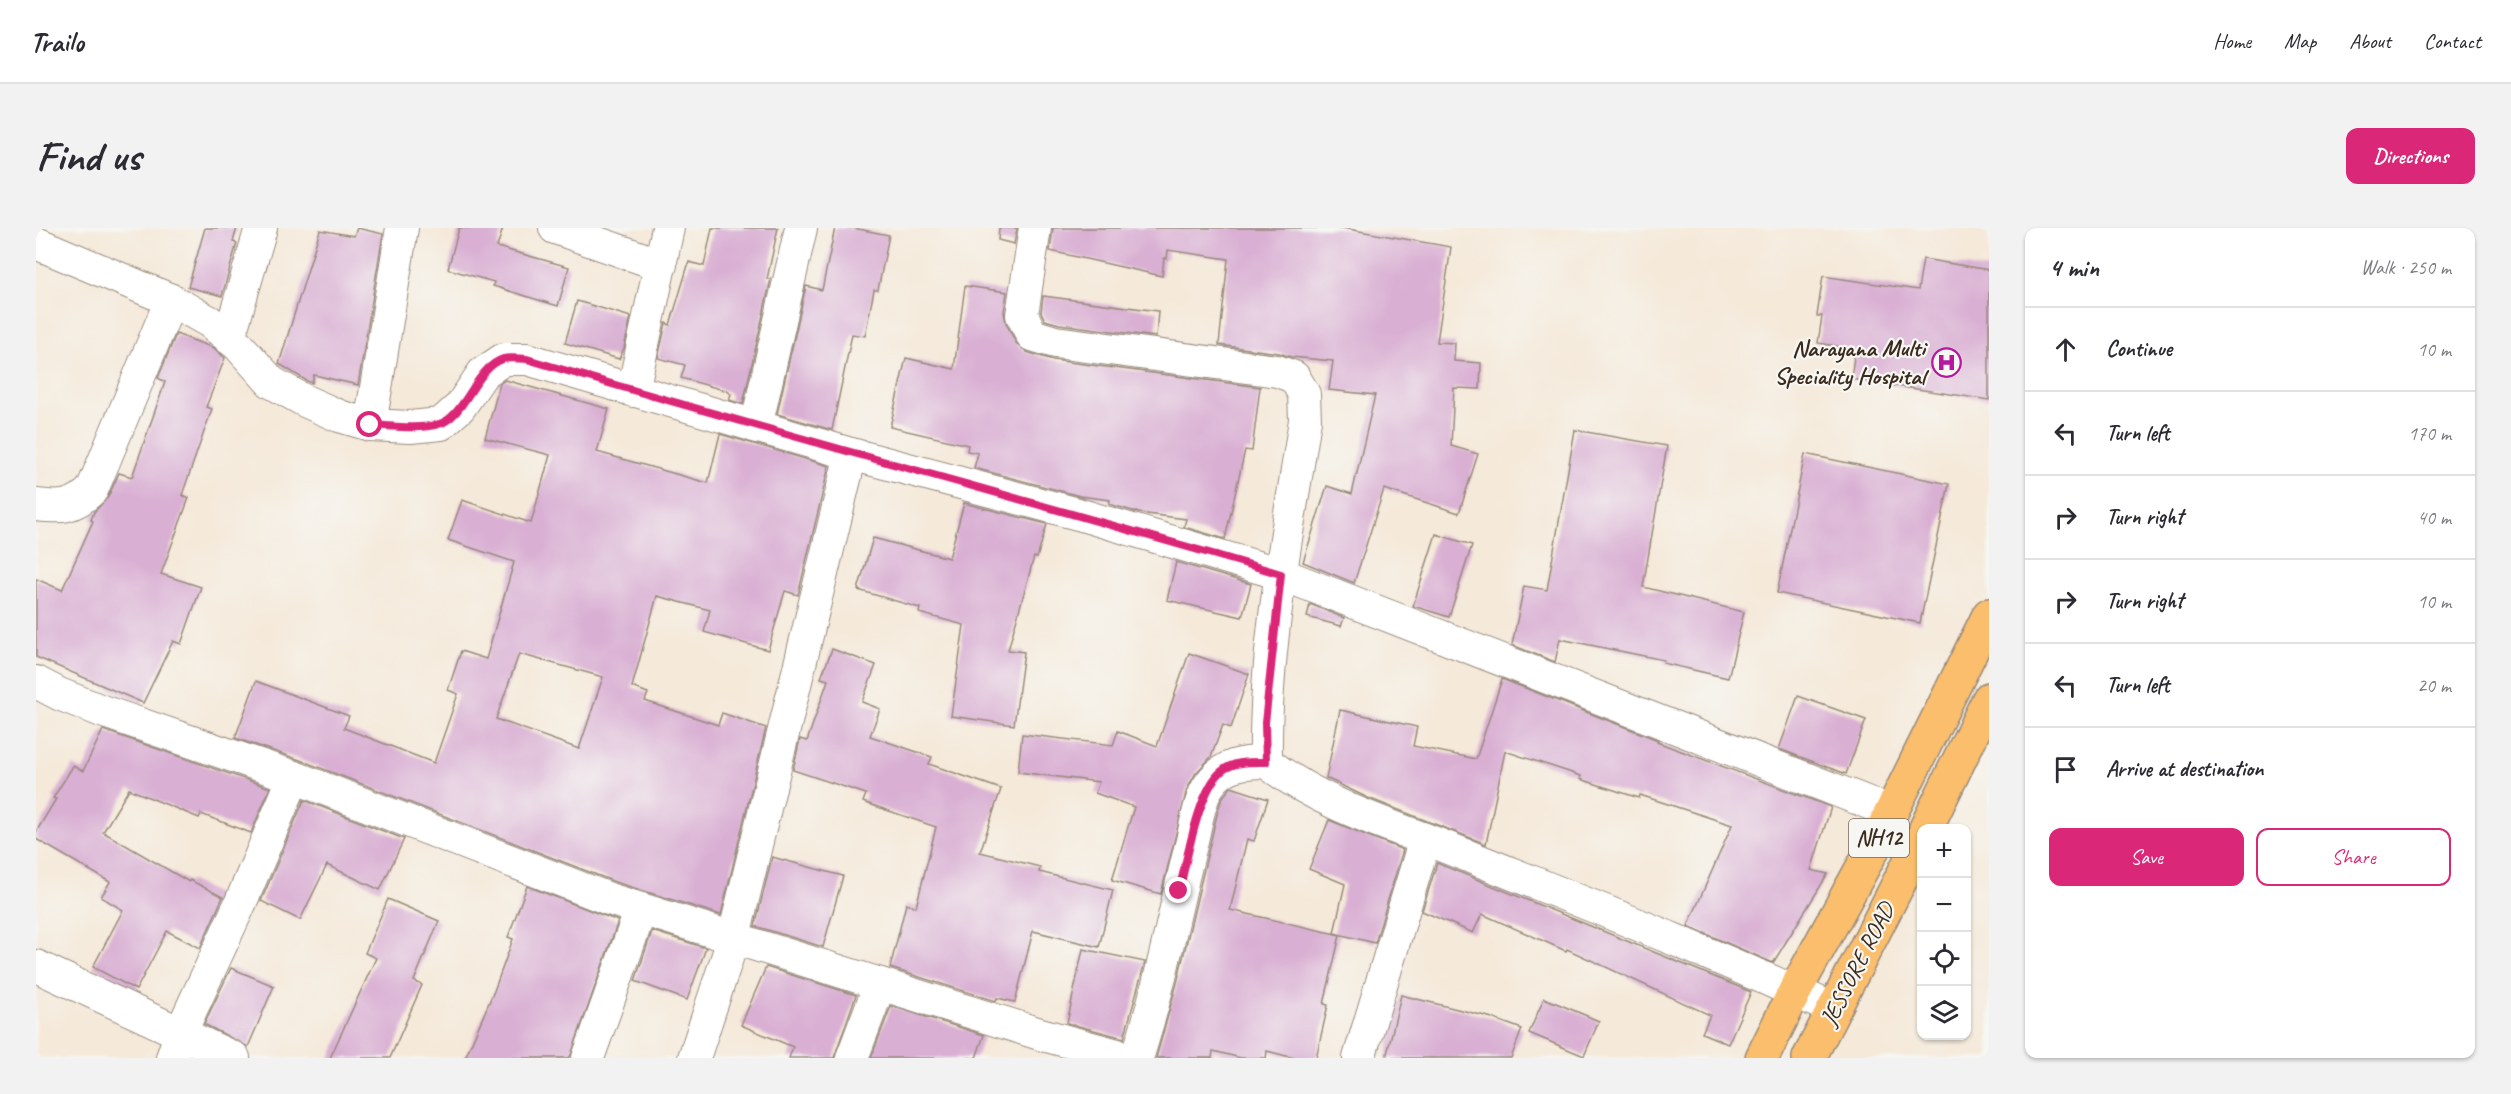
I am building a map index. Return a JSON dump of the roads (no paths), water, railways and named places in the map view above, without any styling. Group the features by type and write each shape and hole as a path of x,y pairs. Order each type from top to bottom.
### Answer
{"highway":[{"name":"NH12","path":"1762,1058 1795,991 1892,812 1989,615"},
{"name":"NH12","path":"1928,824 1989,699"},
{"name":"JESSORE ROAD","path":"1809,1058 1917,848"}],"street":[{"path":"229,338 261,228"},
{"path":"370,425 402,228"},
{"path":"555,228 661,265"},
{"path":"633,391 668,228"},
{"path":"756,427 801,228"},
{"path":"1035,228 1022,315 1032,335 1055,342 1277,371 1294,377 1304,394 1305,420 1281,574 1265,723 1266,762"},
{"path":"36,243 171,300 210,321 239,346 271,382 339,416 370,425 410,427 441,424 460,407 483,373 504,359 527,359 756,427 1078,514 1281,574 1892,812"},
{"path":"36,505 59,508 80,501 92,490 171,300"},
{"path":"694,1058 734,940 851,454"},
{"path":"36,682 102,711 294,777 641,909 1040,1034 1128,1058"},
{"path":"1137,1058 1150,1018 1179,891 1208,786 1223,770 1244,762 1266,762 1292,781 1332,804 1425,839 1795,991 1833,1009"},
{"path":"176,1046 294,777"},
{"path":"1359,1058 1425,839"},
{"path":"588,1058 641,909"},
{"path":"36,966 176,1046 234,1058"},
{"path":"852,1058 880,984"}],"place":[{"name":"Narayana Multi Speciality Hospital","path":"1946,362"}]}
